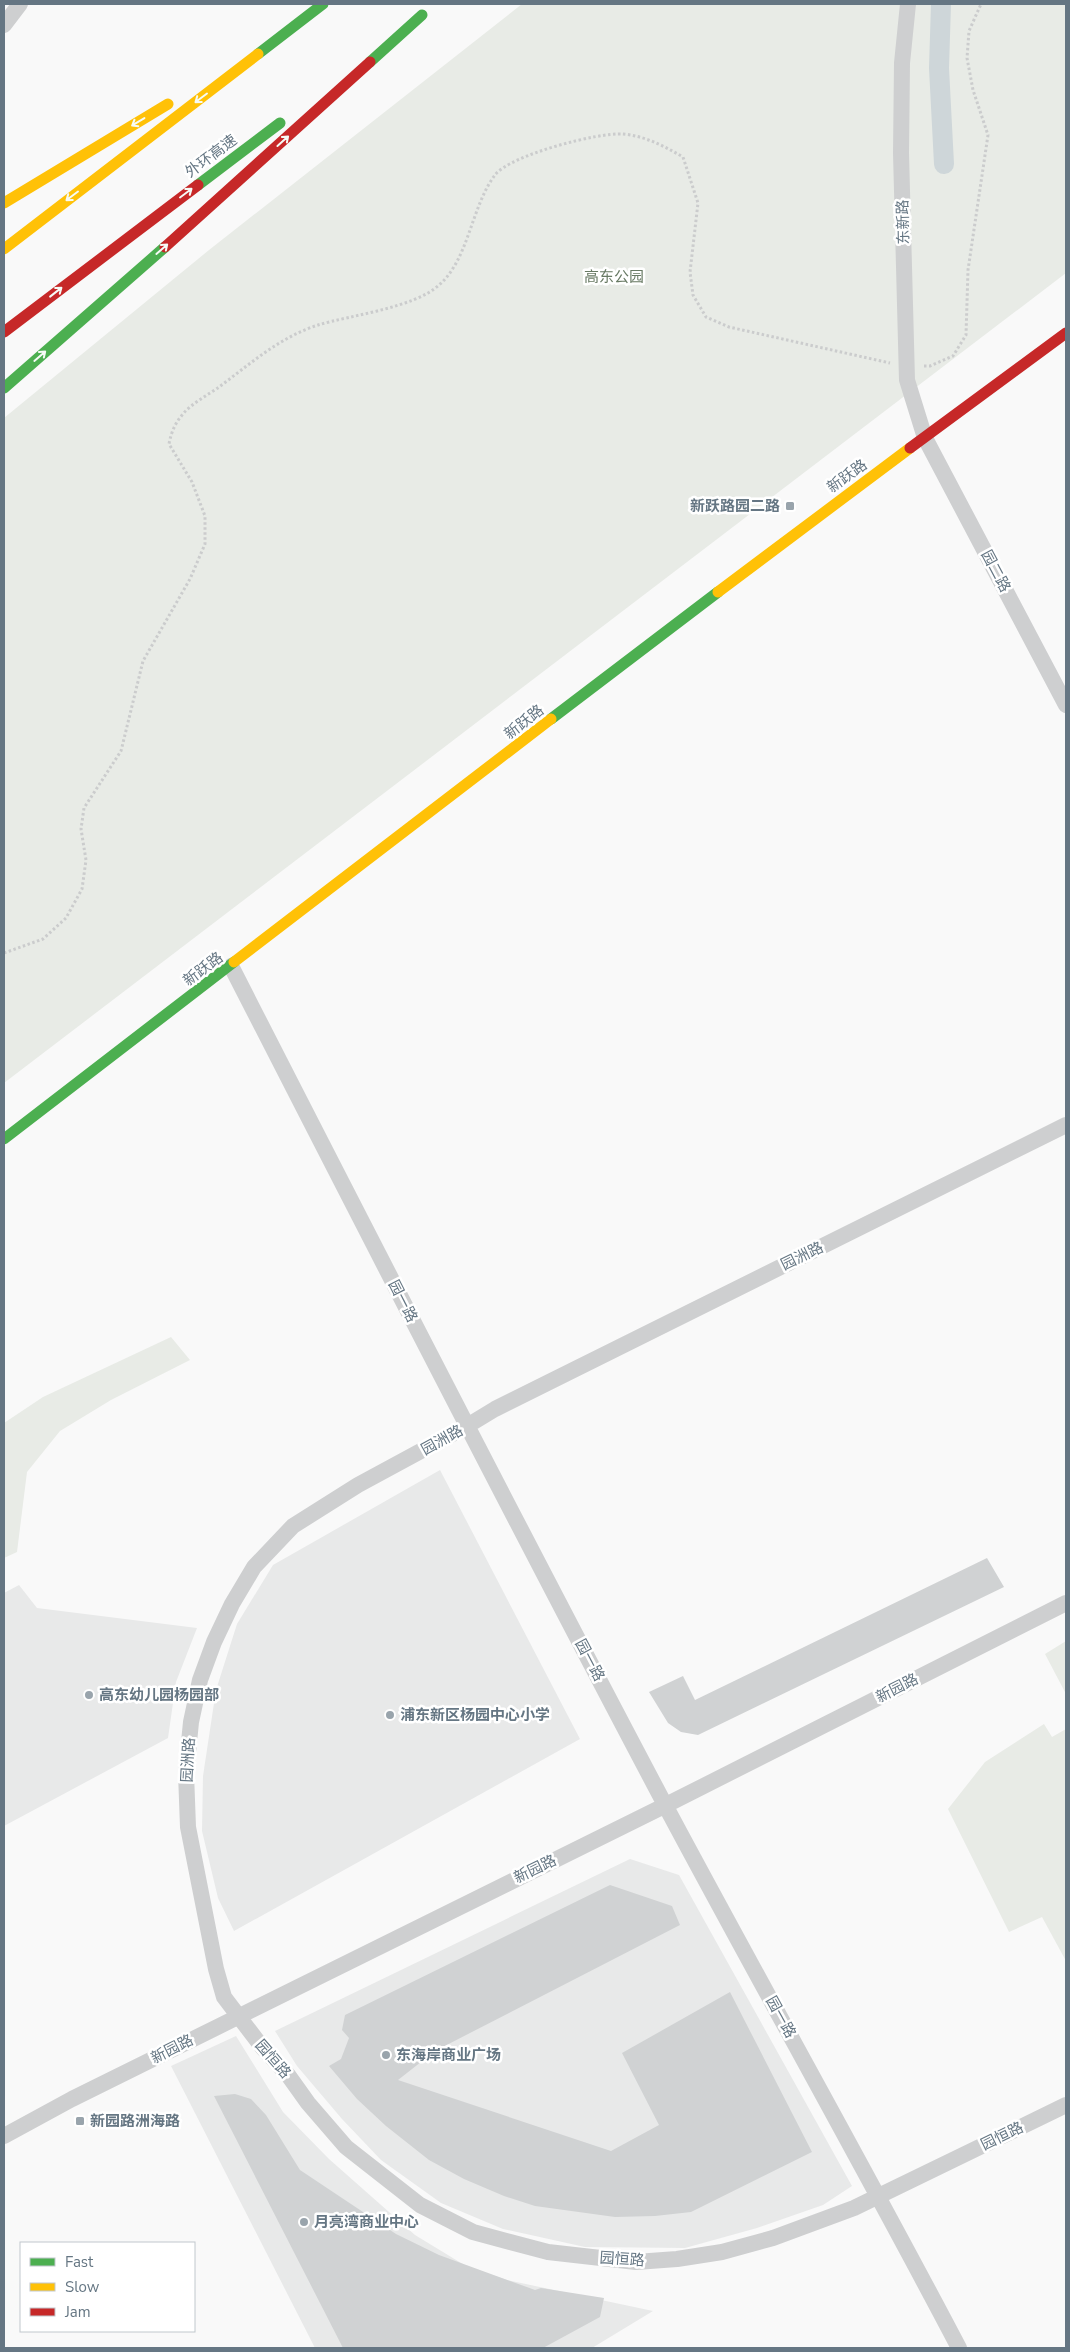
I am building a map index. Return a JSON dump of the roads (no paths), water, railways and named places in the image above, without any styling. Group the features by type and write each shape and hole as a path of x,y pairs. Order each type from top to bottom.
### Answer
{"main road":[{"path":"4,249 323,4"},
{"path":"4,388 216,202 426,12 308,102"},
{"path":"191,90 285,34"},
{"path":"4,203 174,100"},
{"name":"外环高速","path":"4,332 292,114"},
{"name":"新跃路","path":"4,1139 818,515 1066,333"}],"street":[{"path":"4,25 20,4"},
{"name":"东新路","path":"908,4 902,63 901,153 907,380 925,438"},
{"name":"园二路","path":"925,438 1066,705"},
{"name":"园一路","path":"231,966 467,1426 666,1805 879,2195 959,2348"},
{"name":"园洲路","path":"238,2016 224,1997 216,1969 188,1827 186,1773 190,1722 200,1680 214,1642 232,1604 254,1568 293,1526 358,1486 495,1409 1066,1126"},
{"name":"新园路","path":"4,2136 72,2098 666,1805 1066,1603"},
{"name":"园恒路","path":"238,2016 262,2048 288,2076 308,2103 346,2147 420,2205 473,2232 548,2252 636,2262 677,2260 722,2252 773,2238 854,2208 1066,2105"}],"waterway":[{"path":"941,4 939,68 944,164"}],"place":[{"name":"新跃路园二路","path":"790,506"},
{"name":"高东幼儿园杨园部","path":"89,1695"},
{"name":"浦东新区杨园中心小学","path":"390,1715"},
{"name":"东海岸商业广场","path":"386,2055"},
{"name":"新园路洲海路","path":"80,2121"},
{"name":"月亮湾商业中心","path":"304,2222"}],"park label":[{"name":"高东公园","path":"614,277"}]}
